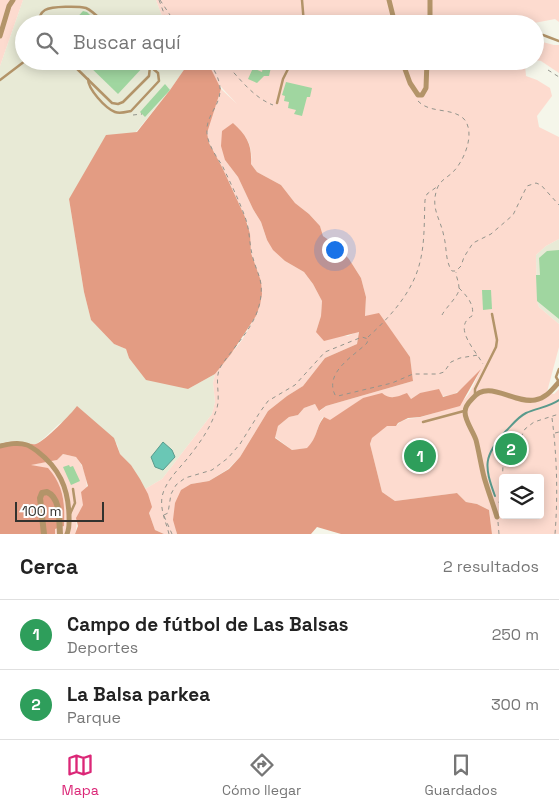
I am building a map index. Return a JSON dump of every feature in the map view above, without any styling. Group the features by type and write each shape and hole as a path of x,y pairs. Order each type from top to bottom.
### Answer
{"street":[{"path":"0,36 9,6 13,0"},
{"path":"389,0 393,15"},
{"path":"430,0 430,15"},
{"path":"405,70 410,83 418,94 422,95 426,88 427,70"},
{"path":"498,517 484,479 476,441 464,410 475,394 485,390 494,390 524,400 536,400 550,393 559,382"},
{"path":"0,446 12,444 28,445 44,457 57,472 66,487 69,502 70,528 67,534"},
{"path":"44,534 40,498 42,494 47,492 54,497 57,503 60,534"}],"lane":[{"path":"302,0 303,15"},
{"path":"40,15 51,8 78,7 91,10 96,15"},
{"path":"544,35 559,41"},
{"path":"0,80 15,69"},
{"path":"78,70 112,103 118,104 123,102 148,76 149,70"},
{"path":"88,79 91,91 110,109 115,112 125,112 130,111 159,81 158,73 155,70"},
{"path":"277,103 282,79 287,70"},
{"path":"475,394 475,389 496,347 497,340 492,314"},
{"path":"559,370 556,377 559,382"},
{"path":"423,422 464,410"},
{"path":"69,516 75,503 73,489"}],"path":[{"path":"159,0 165,15"},
{"path":"159,0 170,15"},
{"path":"171,534 164,516 162,499 169,480 202,439 212,421 218,403 218,372 242,340 256,316 262,294 261,281 251,253 250,234 245,217 208,138 206,127 219,99 221,89 220,81 213,70"},
{"path":"232,70 262,99 272,105 277,103"},
{"path":"548,70 559,77"},
{"path":"418,94 418,102 425,107 457,115 463,119 468,126 470,136 458,167 438,186 431,189 425,200 420,263 413,279 392,313 367,338 367,343 346,360 338,370 333,388 335,395 338,396 392,384 413,374 438,374 444,372 451,362 478,354"},
{"path":"456,271 462,266 464,257 473,243 491,234 513,214 528,186 536,183 541,185 559,205"},
{"path":"438,186 435,196 435,210 444,234 450,267 452,271 456,271"},
{"path":"442,315 458,293 456,271"},
{"path":"459,288 466,294 473,307 472,316 464,322 464,326 470,343 486,369"},
{"path":"164,516 168,513 171,494 176,485 192,475 203,474 212,470 228,458 240,444 268,402 295,385 318,358 325,352 341,345 362,337 367,338"},
{"path":"498,505 502,489 503,466 508,456 513,453 525,429 534,422 559,414"},
{"path":"552,417 557,512 555,534"},
{"path":"554,433 559,432"}],"shaded area":[{"path":"0,0 23,0 18,15 15,15 15,23 0,66"},
{"path":"23,0 156,0 162,15 18,15"},
{"path":"156,0 559,0 559,22 555,19 544,21 544,15 162,15"},
{"path":"15,23 15,70 184,70 136,132 69,199 84,292 91,320 114,344 126,349 129,358 188,389 215,374 213,383 215,402 212,414 162,479 145,489 131,465 120,454 117,444 67,419 36,444 0,444 0,66"},
{"path":"544,42 559,45 559,73 544,63"},
{"path":"184,70 212,70 221,89 207,133 209,143 245,217 250,234 251,253 261,281 262,294 256,316 231,354 215,374 188,389 146,380 129,358 126,349 114,344 91,320 84,292 69,199 106,135 137,132"},
{"path":"205,70 525,70 526,76 550,88 552,96 537,116 539,127 559,137 559,239 546,246 536,255 537,301 539,307 559,324 559,347 547,392 554,394 559,389 559,534 492,534 489,510 477,504 466,502 457,493 395,501 382,492 370,444 372,438 387,425 396,426 404,420 421,417 459,403 468,395 480,371 454,394 441,396 420,393 411,399 407,394 396,397 363,398 330,421 323,417 308,448 292,450 275,437 278,426 289,417 298,415 304,408 315,404 320,411 326,406 413,381 410,357 379,314 365,317 366,297 361,278 349,259 336,245 323,236 320,226 295,203 281,185 257,172 251,164 251,151 248,141 233,123 225,160 238,177 261,222 267,240 285,261 304,272 322,301 321,316 316,332 348,336 359,331 357,344 325,358 303,386 268,411 240,457 228,469 209,481 191,484 176,531 177,534 164,534 155,530 149,513 145,489 162,479 212,414 215,402 213,383 215,374 242,340 260,305 261,281 251,253 248,225 206,133 221,89 237,104"},
{"path":"233,123 248,141 251,151 251,164 257,172 281,185 295,203 320,226 323,236 336,245 349,259 361,278 366,297 365,316 379,313 410,357 413,381 326,406 319,411 315,404 304,408 298,415 289,417 278,426 275,438 292,450 307,448 324,417 330,420 363,398 382,393 391,397 397,397 407,393 411,399 420,393 439,389 443,397 457,393 481,369 460,406 420,417 408,418 396,426 387,426 372,438 370,444 382,492 395,501 457,493 466,502 477,504 489,510 492,534 341,534 317,527 311,534 177,534 173,520 175,503 181,490 191,484 209,481 229,469 240,457 268,411 303,386 325,358 357,344 359,332 324,341 316,332 321,316 322,301 304,272 285,261 273,250 238,177 225,160 221,146 222,131"},
{"path":"559,239 559,324 539,307 537,301 536,255 546,246"},
{"path":"77,406 114,438 120,454 131,465 148,494 152,507 149,513 155,530 164,534 75,534 78,526 76,518 83,505 81,492 88,486 82,465 76,457 63,454 57,460 31,465 48,468 57,482 64,503 64,526 55,529 55,534 0,534 0,444 22,442 36,444 64,421"},
{"path":"63,454 76,457 80,462 87,486 85,498 77,517 75,534 55,534 54,529 64,526 64,510 60,488 48,469 29,465 57,460"}],"water":[{"path":"163,442 172,450 175,457 163,470 155,467 151,457"}],"building":[{"path":"83,11 90,15 79,15"},
{"path":"93,70 140,70 118,94"},
{"path":"252,70 262,72 262,70 270,70 269,76 264,76 257,83 248,79"},
{"path":"286,82 312,88 310,97 307,97 302,116 294,114 296,110 288,108 289,102 284,101 285,96 282,95"},
{"path":"165,84 170,90 145,117 140,112"},
{"path":"559,250 559,319 537,301 536,275 540,275 539,258 547,251"},
{"path":"482,290 491,290 492,309 483,310"},
{"path":"69,465 70,467 73,466 80,481 71,485 63,467"}],"waterway":[{"path":"495,496 488,469 488,462 493,447 523,415 559,400"}],"place":[{"name":"La Balsa parkea","path":"511,449"},
{"name":"Campo de fútbol de Las Balsas","path":"420,456"}]}
